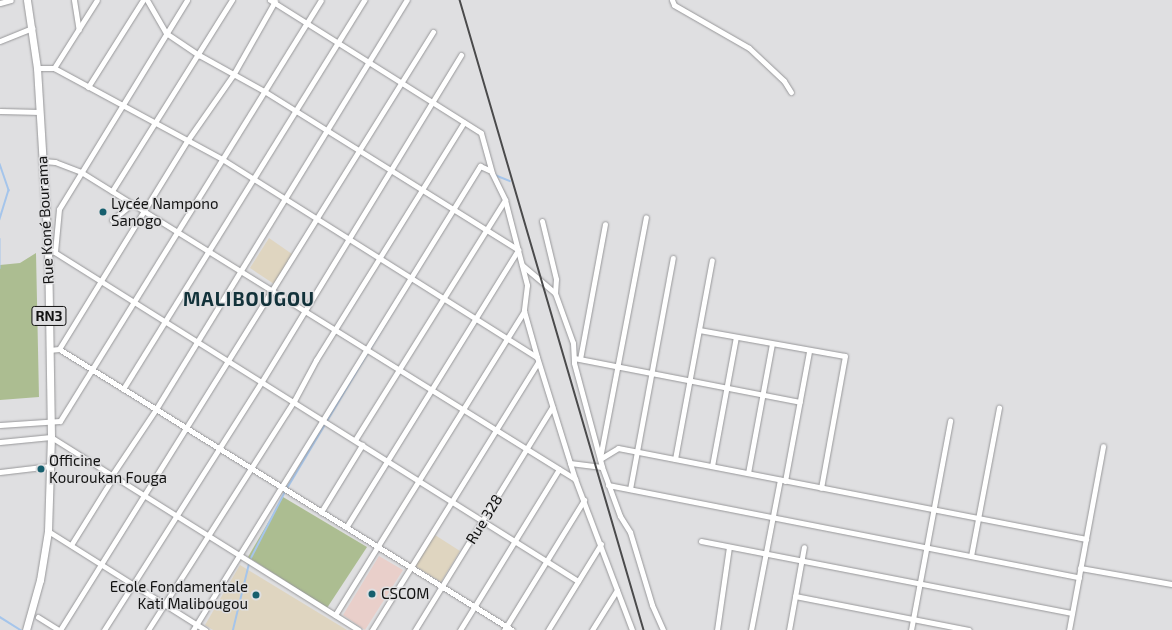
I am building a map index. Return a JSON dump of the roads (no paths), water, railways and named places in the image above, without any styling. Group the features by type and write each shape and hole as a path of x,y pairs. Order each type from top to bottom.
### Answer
{"highway":[{"name":"Rue Koné Bourama","path":"26,630 40,580 48,531 51,466 48,248 37,68 27,0"}],"street":[{"path":"0,3 11,0"},
{"path":"74,0 79,30"},
{"path":"54,68 97,0"},
{"path":"88,87 143,0"},
{"path":"147,0 166,33 199,55 295,110 518,250"},
{"path":"55,252 59,210 187,0"},
{"path":"112,192 232,0"},
{"path":"0,425 51,420 60,421 321,0"},
{"path":"123,389 364,0"},
{"path":"71,545 113,475 156,409 239,270 407,0"},
{"path":"672,0 674,5 749,48 784,81 791,92"},
{"path":"59,349 187,141 233,75 273,1 481,133 491,171 505,200 522,265 527,285 524,310 552,407 575,479 601,544 632,630"},
{"path":"0,41 32,28"},
{"path":"38,617 60,630 146,496 434,32"},
{"path":"104,630 217,447 262,381 347,238 461,56"},
{"path":"37,68 54,68 222,159 443,298 538,360"},
{"path":"0,111 40,112"},
{"path":"148,630 249,467 294,400 379,258 464,122"},
{"path":"43,161 55,162 81,172 575,479"},
{"path":"193,630 480,166 491,171"},
{"path":"355,440 505,200"},
{"path":"112,220 132,204"},
{"path":"600,460 646,217"},
{"path":"542,221 556,279 555,293 573,343 574,358 602,467 620,516 630,532 652,605 663,630"},
{"path":"580,359 606,224"},
{"path":"48,248 294,400 387,461 578,581"},
{"path":"346,527 518,250"},
{"path":"630,489 673,258"},
{"path":"675,459 712,260"},
{"path":"522,265 555,293"},
{"path":"335,615 524,310"},
{"path":"699,330 810,352 846,356 821,488"},
{"path":"712,466 736,337"},
{"path":"748,473 772,344"},
{"path":"49,350 59,349 411,567 505,628 512,630"},
{"path":"751,630 772,517 800,402 810,352"},
{"path":"574,358 800,402"},
{"path":"372,630 538,360"},
{"name":"Rue 328","path":"415,630 552,407"},
{"path":"971,556 999,408"},
{"path":"911,630 950,421"},
{"path":"0,442 51,437 359,630"},
{"path":"321,512 362,445"},
{"path":"1069,630 1103,446"},
{"path":"600,460 618,448 1086,539"},
{"path":"570,463 602,467"},
{"path":"0,472 51,466"},
{"path":"460,630 559,469"},
{"path":"608,485 1079,577"},
{"path":"505,628 584,500"},
{"path":"48,531 205,630"},
{"path":"701,541 1072,614"},
{"path":"548,630 601,544"},
{"path":"719,630 729,547"},
{"path":"789,630 804,547"},
{"path":"1080,568 1172,584"},
{"path":"592,630 617,590"},
{"path":"795,596 969,630"}],"waterway":[{"path":"0,164 9,190 0,220"},
{"path":"495,175 510,181"},
{"path":"0,239 0,268"},
{"path":"250,560 286,490 389,317"},
{"path":"233,630 249,564"},
{"path":"0,617 21,630"}],"railway":[{"path":"460,0 644,630"}],"place":[{"name":"Lycée Nampono Sanogo","path":"103,212"},
{"name":"Officine Kouroukan Fouga","path":"41,469"},
{"name":"CSCOM","path":"372,594"},
{"name":"Ecole Fondamentale Kati Malibougou","path":"256,595"}],"district":[{"name":"MALIBOUGOU","path":"249,299"}]}
